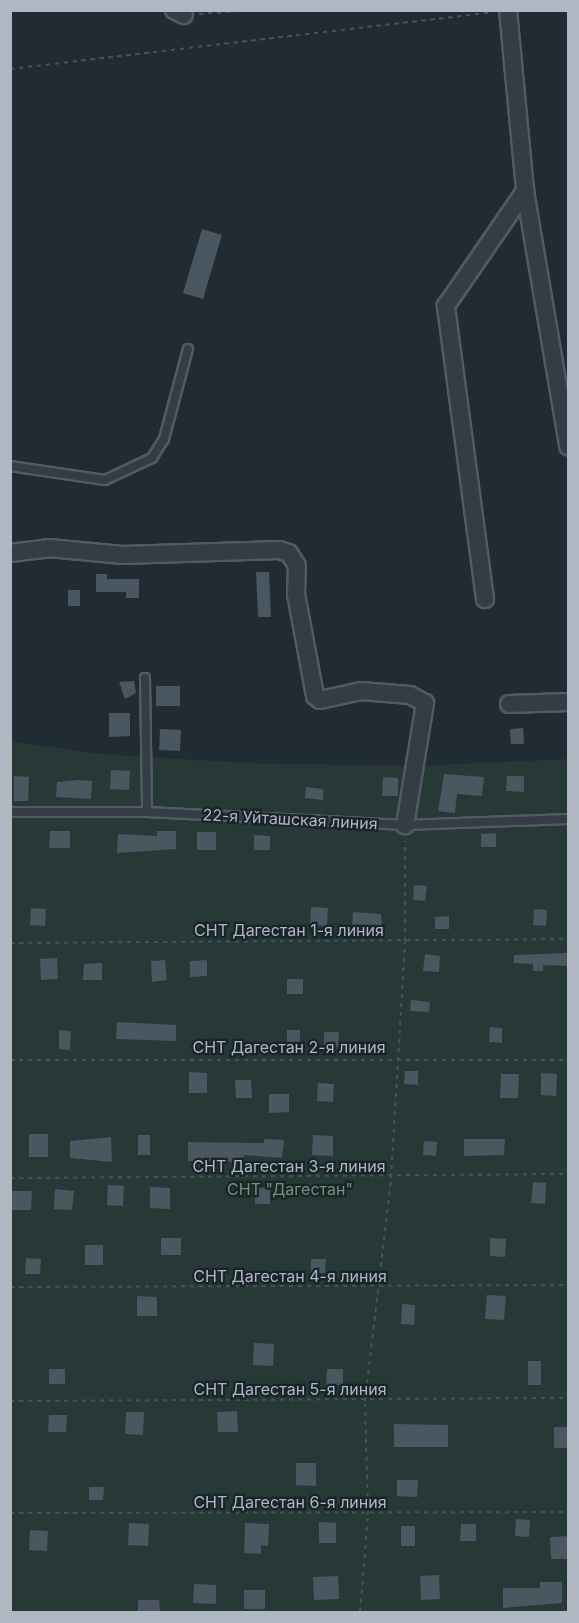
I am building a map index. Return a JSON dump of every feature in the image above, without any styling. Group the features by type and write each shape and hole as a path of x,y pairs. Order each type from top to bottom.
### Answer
{"street":[{"path":"508,11 525,191 568,446"},
{"path":"485,599 446,306 525,191"},
{"path":"10,553 49,548 123,555 279,550 289,553 297,566 297,604 315,696 326,699 361,691 410,695 425,704 405,825"},
{"path":"509,704 568,702"}],"lane":[{"path":"10,466 105,480 152,458 164,439 188,349"},
{"path":"146,678 147,812"},
{"name":"22-я Уйташская линия","path":"10,812 147,812 405,825 568,819"}],"path":[{"path":"179,13 253,10"},
{"path":"10,69 508,11"},
{"path":"360,1612 368,1515 365,1401 391,1178 405,941 405,825"},
{"name":"СНТ Дагестан 1-я линия","path":"10,943 568,939"},
{"name":"СНТ Дагестан 2-я линия","path":"10,1060 568,1060"},
{"name":"СНТ Дагестан 3-я линия","path":"10,1178 391,1178 568,1174"},
{"name":"СНТ Дагестан 4-я линия","path":"10,1287 377,1288 568,1285"},
{"name":"СНТ Дагестан 5-я линия","path":"10,1401 365,1401 568,1398"},
{"name":"СНТ Дагестан 6-я линия","path":"10,1513 368,1515 568,1512"}],"green space":[{"name":"СНТ \"Дагестан\"","path":"10,741 101,754 246,763 417,766 568,759 568,1612 11,1612"}],"building":[{"path":"202,229 222,235 203,299 183,293"},
{"path":"256,572 269,572 271,617 258,617"},
{"path":"96,574 107,574 107,579 139,579 139,598 126,598 126,592 96,592"},
{"path":"68,590 80,590 80,606 68,606"},
{"path":"134,681 136,693 125,699 119,682"},
{"path":"156,686 180,686 180,706 156,706"},
{"path":"109,713 130,713 130,736 109,737"},
{"path":"523,728 524,744 511,744 510,729"},
{"path":"160,729 181,730 180,751 159,750"},
{"path":"111,770 130,771 129,790 110,789"},
{"path":"444,774 484,777 482,796 457,794 455,813 438,811"},
{"path":"14,776 29,777 28,801 14,801"},
{"path":"507,776 524,776 524,792 506,791"},
{"path":"383,777 398,778 398,796 382,796"},
{"path":"92,781 91,799 56,797 57,782"},
{"path":"306,787 323,789 323,800 305,798"},
{"path":"50,831 70,831 70,848 49,848"},
{"path":"157,831 176,831 176,849 117,853 118,834 157,836"},
{"path":"197,832 216,832 216,850 197,850"},
{"path":"496,833 496,847 481,847 481,834"},
{"path":"254,835 270,836 270,850 254,850"},
{"path":"414,885 427,886 425,901 413,900"},
{"path":"311,907 328,908 327,926 310,925"},
{"path":"31,908 46,909 45,926 30,925"},
{"path":"534,909 547,910 546,926 533,925"},
{"path":"353,912 381,914 382,927 352,928"},
{"path":"449,916 449,929 435,929 435,917"},
{"path":"568,953 568,966 543,965 543,971 533,971 533,964 514,963 514,955"},
{"path":"425,954 440,956 439,972 423,971"},
{"path":"57,958 58,979 41,980 40,959"},
{"path":"165,960 167,980 152,982 151,961"},
{"path":"207,960 207,976 190,977 190,961"},
{"path":"102,963 102,980 83,980 84,964"},
{"path":"287,979 303,979 303,994 287,994"},
{"path":"411,1000 430,1002 429,1012 410,1011"},
{"path":"117,1022 176,1025 176,1041 116,1039"},
{"path":"490,1027 502,1028 502,1043 489,1042"},
{"path":"59,1030 71,1031 70,1050 59,1049"},
{"path":"287,1030 300,1030 300,1048 287,1048"},
{"path":"324,1032 339,1032 338,1047 324,1047"},
{"path":"405,1071 418,1071 418,1085 404,1084"},
{"path":"189,1072 207,1073 207,1093 189,1093"},
{"path":"541,1073 557,1074 556,1096 541,1095"},
{"path":"501,1074 519,1074 518,1098 500,1098"},
{"path":"235,1080 251,1080 252,1098 236,1098"},
{"path":"318,1083 334,1084 333,1102 317,1101"},
{"path":"269,1094 289,1094 289,1112 269,1113"},
{"path":"29,1134 48,1134 48,1157 29,1157"},
{"path":"138,1135 150,1135 150,1155 138,1155"},
{"path":"313,1135 333,1136 333,1156 312,1155"},
{"path":"111,1137 112,1162 70,1158 70,1141"},
{"path":"264,1139 284,1140 282,1158 244,1155 243,1162 188,1161 188,1142 264,1143"},
{"path":"464,1139 505,1139 504,1155 464,1156"},
{"path":"424,1141 437,1142 436,1156 423,1155"},
{"path":"533,1182 546,1183 545,1204 531,1203"},
{"path":"108,1185 124,1186 123,1206 107,1205"},
{"path":"150,1187 170,1188 170,1209 150,1208"},
{"path":"255,1188 270,1188 270,1204 255,1204"},
{"path":"55,1189 74,1191 72,1210 54,1209"},
{"path":"12,1191 32,1191 31,1210 11,1210"},
{"path":"161,1238 181,1238 181,1255 161,1255"},
{"path":"490,1238 506,1239 505,1257 490,1256"},
{"path":"85,1245 103,1245 103,1265 85,1265"},
{"path":"26,1258 41,1259 40,1274 25,1274"},
{"path":"311,1259 326,1259 325,1273 311,1273"},
{"path":"487,1295 506,1296 504,1320 485,1319"},
{"path":"137,1296 157,1297 157,1316 137,1316"},
{"path":"402,1304 415,1305 414,1325 401,1324"},
{"path":"254,1343 274,1344 273,1366 253,1365"},
{"path":"528,1361 541,1361 541,1385 528,1385"},
{"path":"49,1369 65,1369 65,1384 49,1384"},
{"path":"327,1369 343,1369 343,1385 326,1385"},
{"path":"237,1411 238,1432 218,1432 217,1412"},
{"path":"126,1412 144,1412 143,1435 125,1434"},
{"path":"49,1415 67,1415 66,1432 48,1432"},
{"path":"394,1424 448,1425 448,1447 394,1447"},
{"path":"554,1427 568,1427 568,1448 554,1448"},
{"path":"296,1463 316,1463 316,1486 296,1485"},
{"path":"397,1480 418,1480 417,1497 397,1496"},
{"path":"89,1487 104,1487 103,1500 89,1500"},
{"path":"516,1519 530,1520 529,1537 515,1536"},
{"path":"319,1522 336,1523 336,1543 319,1543"},
{"path":"129,1523 149,1524 148,1546 128,1545"},
{"path":"245,1523 269,1524 268,1546 261,1545 261,1554 244,1553"},
{"path":"461,1524 476,1524 476,1541 460,1541"},
{"path":"401,1526 415,1526 415,1546 401,1546"},
{"path":"30,1530 48,1531 47,1551 29,1550"},
{"path":"568,1536 568,1559 551,1559 550,1537"},
{"path":"439,1575 440,1599 421,1600 420,1576"},
{"path":"338,1576 339,1599 314,1600 313,1577"},
{"path":"540,1582 562,1582 562,1603 503,1608 503,1588 540,1588"},
{"path":"194,1584 216,1585 216,1604 193,1603"},
{"path":"244,1590 265,1590 265,1609 244,1609"},
{"path":"138,1600 159,1600 160,1612 138,1612"}]}
